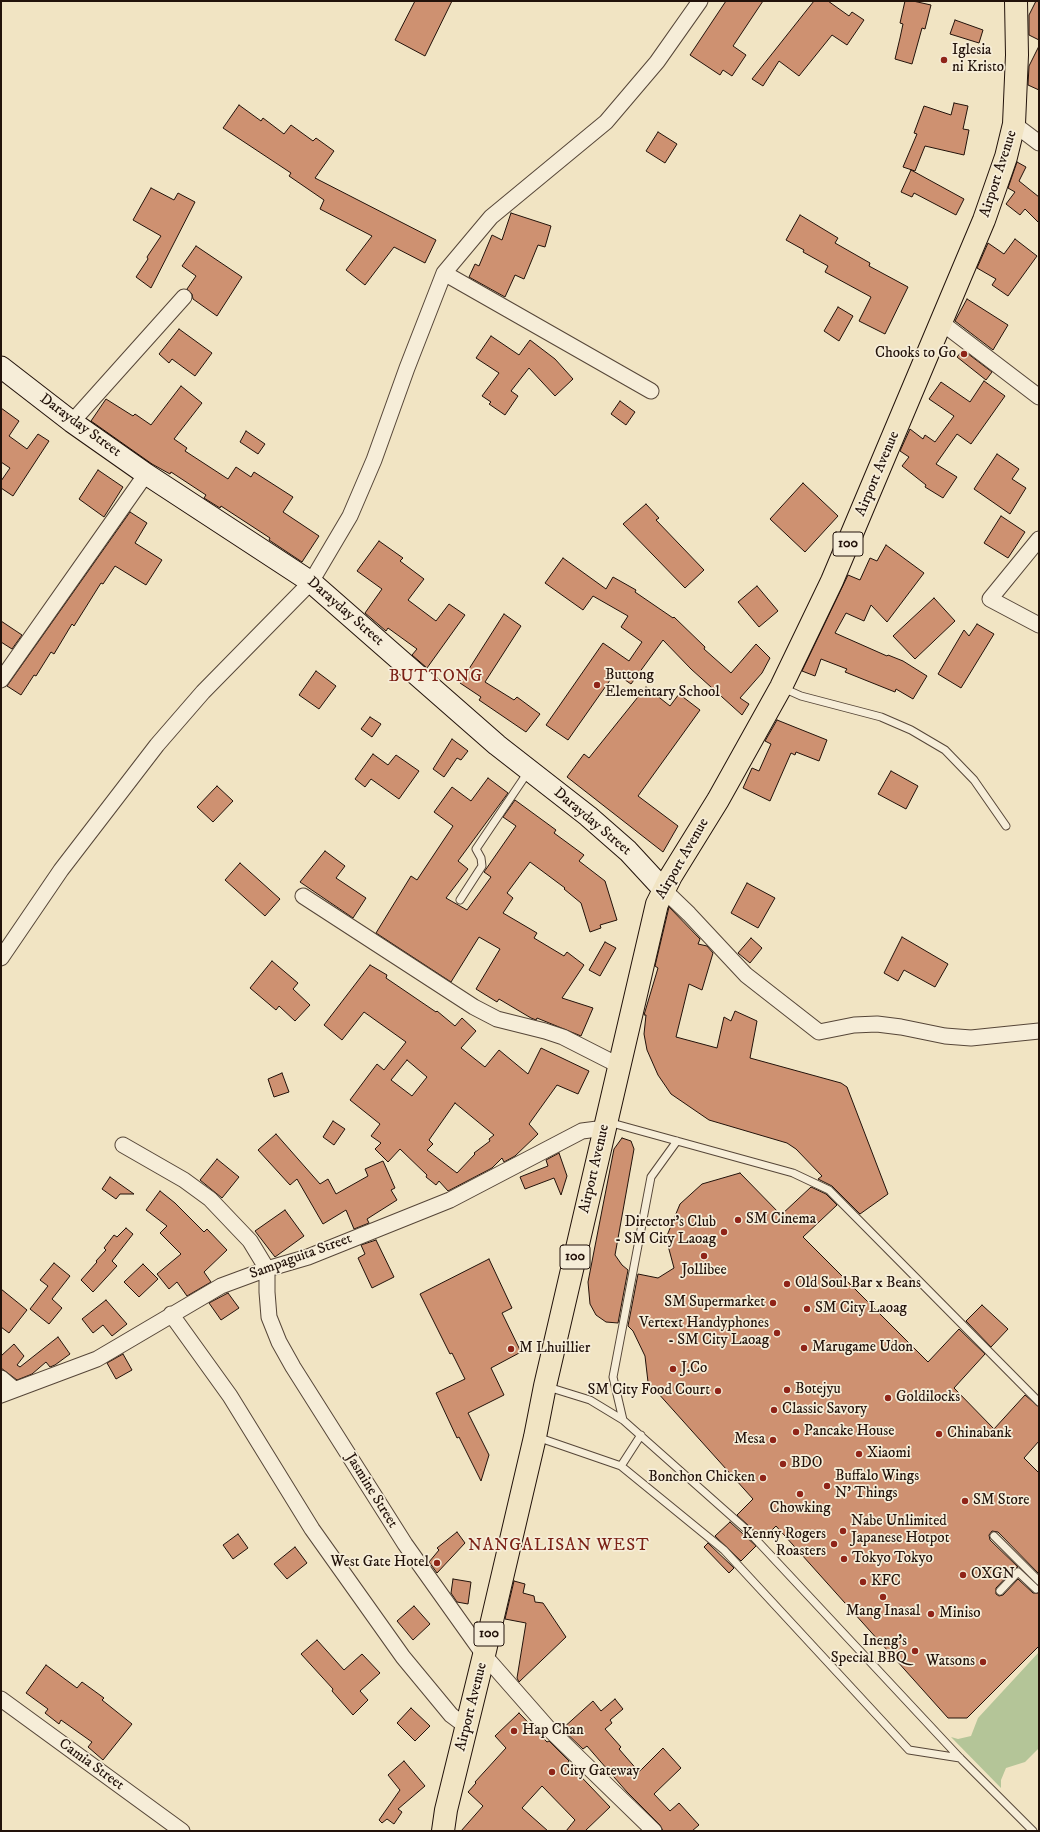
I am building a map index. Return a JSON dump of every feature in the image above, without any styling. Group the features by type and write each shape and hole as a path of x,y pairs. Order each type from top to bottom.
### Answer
{"main road":[{"name":"Airport Avenue","path":"443,1831 446,1810 535,1437 545,1386 657,904 718,800 781,687 832,581 942,323 984,220 1006,157 1014,124 1018,55 1016,1"}],"street":[{"path":"1,958 61,870 157,745 203,692 311,582 350,516 374,460 406,368 444,273 491,218 606,122 657,62 700,1"},
{"path":"1014,124 1039,143"},
{"path":"444,273 651,391"},
{"path":"72,422 184,296"},
{"path":"942,323 1039,397"},
{"name":"Darayday Street","path":"1,367 72,422 146,474 311,582 447,702 628,850 664,890"},
{"path":"1,680 146,474"},
{"path":"1039,539 990,599 1039,625"},
{"path":"664,890 746,974 819,1032 854,1025 876,1024 901,1027 945,1036 971,1038 1039,1031"},
{"path":"303,896 474,1007 497,1019 545,1031 563,1038 620,1066"},
{"name":"Sampaguita Street","path":"7,1392 97,1359 171,1314 221,1286 267,1269 308,1257 450,1200 582,1131 606,1124"},
{"path":"123,1145 184,1180 210,1199 250,1241 267,1269"},
{"name":"Jasmine Street","path":"267,1269 269,1317 279,1342 293,1367 405,1544 484,1655 549,1729 654,1831"},
{"path":"171,1314 230,1396 312,1529 398,1651 451,1715 467,1727"},
{"path":"1,1378 7,1392"},
{"name":"Camia Street","path":"1,1699 182,1831"}],"lane":[{"path":"781,687 801,696 881,717 911,730 945,750 974,780 1006,826"},
{"path":"460,900 482,866 481,858 476,849 529,770"},
{"path":"606,1124 677,1141 792,1173 829,1190 1039,1402"},
{"path":"623,1420 613,1377 649,1185 651,1177 677,1141"},
{"path":"545,1386 590,1400 623,1420 747,1530 960,1758 1033,1831"},
{"path":"621,1466 641,1435"},
{"path":"535,1437 621,1466 724,1550 909,1750 960,1758"},
{"path":"994,1536 1039,1581"},
{"path":"1000,1591 1018,1572 1036,1589"}],"green space":[{"path":"1039,1652 1039,1748 1025,1762 1006,1768 1001,1780 1001,1788 951,1737 958,1739 971,1736 978,1718"}],"building":[{"path":"415,1 452,1 425,56 395,40"},
{"path":"726,1 763,1 733,46 746,55 732,76 723,70 720,75 690,55"},
{"path":"814,1 828,1 849,16 852,12 864,20 847,45 832,35 799,76 779,61 763,86 752,79"},
{"path":"905,1 913,1 931,5 925,29 922,28 912,64 895,59 903,24 900,23"},
{"path":"1036,1 1039,1 1039,40 1029,35 1029,15"},
{"path":"955,20 983,30 979,43 950,34"},
{"path":"1039,46 1039,90 1028,85 1029,66"},
{"path":"954,103 968,106 963,129 969,130 964,155 925,146 915,171 903,167 917,134 914,133 924,106 951,115"},
{"path":"239,105 261,121 263,118 284,134 291,125 313,141 316,138 334,151 315,178 436,240 425,263 394,247 365,285 346,270 372,236 320,209 324,200 289,176 291,173 223,128"},
{"path":"658,132 677,144 665,163 646,151"},
{"path":"1017,162 1026,167 1019,181 1039,197 1039,223 1025,209 1020,215 1006,204 1015,192 1008,188"},
{"path":"911,170 964,199 956,215 914,193 912,197 901,192"},
{"path":"151,188 174,200 178,193 195,202 151,288 136,277 161,236 133,220"},
{"path":"511,213 551,226 545,247 538,245 524,279 515,275 505,297 469,277 475,264 479,266 492,235 502,240"},
{"path":"800,215 838,238 835,243 870,263 869,266 908,287 885,334 859,321 871,297 825,272 828,266 803,252 804,250 786,240"},
{"path":"1015,239 1037,256 1008,296 992,285 996,279 977,268 988,243 1004,254"},
{"path":"196,246 242,277 217,316 193,299 192,294 187,289 196,276 182,266"},
{"path":"967,299 1008,325 993,350 955,321"},
{"path":"838,307 853,316 839,341 824,331"},
{"path":"179,329 212,353 195,376 172,359 169,363 159,354"},
{"path":"491,336 519,355 530,340 555,359 573,379 555,396 529,368 511,391 518,396 505,415 489,404 491,402 482,396 499,373 476,358"},
{"path":"963,350 992,372 986,380 957,357"},
{"path":"984,381 1005,396 971,444 957,434 936,464 957,477 943,498 925,487 926,485 902,466 909,457 900,451 910,429 923,439 925,435 935,442 954,416 929,399 941,382 970,402"},
{"path":"181,386 202,403 174,439 187,448 185,451 228,479 236,467 251,477 254,472 293,497 283,512 319,536 302,562 269,540 270,538 221,506 220,508 204,498 206,495 171,472 170,474 152,464 91,421 106,399 133,416 135,414 151,425"},
{"path":"620,401 635,412 626,425 611,414"},
{"path":"1,408 19,421 9,436 27,449 38,434 49,441 13,496 1,488 1,481 10,468 1,462"},
{"path":"246,431 265,444 258,454 240,442"},
{"path":"997,454 1019,469 1012,479 1026,488 1010,514 974,489"},
{"path":"98,470 123,487 104,517 79,499"},
{"path":"803,483 838,516 805,552 770,519"},
{"path":"646,504 659,518 656,520 704,570 685,588 623,524"},
{"path":"130,512 147,523 135,543 162,560 146,585 115,566 103,584 101,583 74,626 72,624 54,654 51,652 36,676 34,675 21,695 7,686"},
{"path":"1001,516 1025,532 1008,558 984,543"},
{"path":"379,541 403,558 400,561 424,579 408,600 436,621 449,604 465,615 427,668 412,655 417,649 388,628 386,631 365,613 382,589 357,571"},
{"path":"886,545 924,573 887,622 871,605 864,621 846,613 835,633 887,656 888,655 903,661 927,676 913,699 896,689 895,692 845,672 847,669 821,659 815,676 802,671 848,575 860,580 870,558 877,561"},
{"path":"563,558 606,589 613,577 636,590 635,592 673,618 674,617 705,647 704,649 731,673 756,644 770,658 762,673 740,698 749,704 742,715 691,669 663,640 631,684 615,673 568,740 546,725 603,643 629,661 642,642 621,627 628,616 593,596 583,610 545,583"},
{"path":"757,586 778,611 759,627 738,602"},
{"path":"934,598 955,621 915,659 893,636"},
{"path":"504,614 521,626 485,682 514,700 517,697 540,714 526,732 479,700 481,697 460,683"},
{"path":"1,621 22,635 12,649 1,642"},
{"path":"977,624 994,634 961,688 938,674 964,630 969,636"},
{"path":"316,671 336,686 319,709 299,695"},
{"path":"646,687 670,706 679,694 700,710 638,796 678,826 663,852 567,777 584,754 589,758"},
{"path":"370,717 381,724 372,737 361,729"},
{"path":"777,720 827,740 819,761 796,752 795,755 791,753 770,801 743,788 752,768 759,771 771,744 765,741"},
{"path":"452,739 468,751 461,760 457,758 444,777 433,769"},
{"path":"373,754 388,765 396,755 419,771 399,799 371,779 365,787 355,779"},
{"path":"891,771 918,786 906,809 878,794"},
{"path":"488,778 508,793 458,861 468,869 446,898 467,910 491,877 484,872 516,826 503,817 515,800 556,830 554,833 584,855 579,861 605,881 617,920 600,925 601,928 590,932 581,903 564,889 565,888 530,862 507,893 513,898 503,913 537,933 534,938 564,956 567,952 584,965 562,998 593,1008 581,1036 537,1018 536,1020 531,1018 499,999 497,1002 476,989 500,949 479,937 451,982 376,933 411,876 417,880 453,826 434,812 452,787 471,801"},
{"path":"217,786 233,801 213,822 197,807"},
{"path":"325,851 345,866 336,878 366,898 353,918 300,882"},
{"path":"240,863 280,899 265,916 225,880"},
{"path":"747,883 775,898 758,928 731,913"},
{"path":"669,907 700,939 698,944 707,946 713,953 702,990 689,984 676,1037 717,1048 724,1017 731,1021 735,1011 757,1021 750,1058 841,1083 847,1087 888,1194 860,1214 832,1186 818,1179 822,1176 796,1149 787,1143 709,1120 671,1094 658,1075 647,1050 644,1034 646,1015 644,1015 658,968 655,966"},
{"path":"902,937 948,964 935,987 904,970 898,981 884,973"},
{"path":"751,938 762,948 750,963 738,953"},
{"path":"605,942 616,948 600,976 589,970"},
{"path":"272,961 298,983 293,989 310,1005 295,1021 279,1006 276,1010 250,988"},
{"path":"370,965 387,975 386,978 436,1012 437,1011 455,1026 462,1018 476,1031 461,1048 485,1067 499,1050 528,1074 541,1048 589,1071 578,1094 557,1085 529,1124 538,1134 515,1156 504,1162 502,1158 492,1168 448,1191 439,1181 436,1185 426,1177 427,1175 400,1149 388,1162 375,1149 381,1143 371,1136 380,1124 350,1100 377,1064 384,1070 406,1042 364,1012 342,1040 324,1025","holes":["407,1060 427,1077 412,1096 391,1080","455,1103 494,1135 489,1139 490,1141 474,1153 475,1154 457,1173 427,1150 433,1144 429,1140"]},
{"path":"282,1073 289,1092 274,1097 268,1079"},
{"path":"333,1121 345,1129 334,1145 323,1137"},
{"path":"276,1134 320,1184 328,1179 336,1194 368,1176 365,1169 383,1161 395,1188 391,1190 397,1200 367,1219 369,1223 354,1229 346,1210 323,1224 297,1179 290,1185 258,1150"},
{"path":"622,1138 631,1141 634,1149 615,1255 622,1265 628,1270 618,1323 606,1322 596,1315 590,1304 588,1282 614,1149"},
{"path":"559,1153 567,1176 561,1195 554,1178 525,1189 520,1177 548,1166 546,1160"},
{"path":"217,1159 239,1177 222,1198 200,1180"},
{"name":"SM City Laoag","path":"740,1173 781,1215 811,1187 826,1194 837,1205 803,1237 928,1362 959,1329 985,1354 954,1388 994,1429 1025,1395 1039,1407 1039,1441 1024,1458 1039,1473 1039,1574 998,1532 992,1531 989,1535 990,1540 1018,1567 1014,1569 996,1588 996,1594 999,1596 1003,1595 1018,1579 1033,1593 1039,1593 1039,1646 967,1718 948,1718 776,1526 763,1539 737,1515 753,1499 648,1382 645,1356 633,1331 628,1326 638,1274 658,1278 674,1268 666,1238 680,1204 702,1184"},
{"path":"110,1177 134,1194 120,1194 116,1199 102,1189"},
{"path":"160,1191 175,1203 204,1232 207,1229 227,1250 204,1272 211,1282 187,1296 177,1282 169,1289 157,1274 181,1254 160,1233 167,1226 146,1210"},
{"path":"285,1210 304,1236 275,1257 255,1231"},
{"path":"126,1228 133,1234 112,1261 117,1266 93,1292 81,1280 106,1250 104,1248 114,1235 117,1237"},
{"path":"376,1240 394,1277 372,1288 358,1258 365,1254 361,1245"},
{"path":"489,1259 512,1308 502,1313 521,1352 491,1368 504,1395 468,1413 489,1455 481,1481 459,1437 457,1438 436,1393 465,1379 452,1353 450,1354 420,1294"},
{"path":"54,1263 70,1276 52,1299 62,1308 49,1324 30,1309 48,1286 40,1280"},
{"path":"143,1264 158,1279 139,1297 124,1282"},
{"path":"1,1289 27,1310 9,1333 1,1327"},
{"path":"228,1293 239,1308 221,1320 209,1303"},
{"path":"106,1300 127,1324 112,1336 103,1325 93,1333 82,1319"},
{"path":"982,1305 1008,1329 991,1347 966,1321"},
{"path":"58,1337 70,1354 55,1365 50,1367 46,1362 32,1374 17,1380 1,1368 1,1356 14,1344 24,1356 17,1365 20,1367"},
{"path":"123,1354 132,1370 116,1379 107,1363"},
{"path":"730,1522 756,1546 741,1561 715,1536"},
{"path":"457,1532 465,1543 437,1573 429,1562 439,1550 437,1548"},
{"path":"238,1534 248,1548 233,1559 223,1545"},
{"path":"708,1543 734,1568 729,1573 704,1547"},
{"path":"295,1547 307,1563 287,1579 274,1564"},
{"path":"453,1579 471,1582 468,1604 457,1602 451,1593"},
{"path":"514,1581 525,1584 523,1593 534,1596 535,1602 543,1603 566,1637 519,1682 517,1678 526,1623 505,1619"},
{"path":"414,1606 430,1624 413,1640 397,1621"},
{"path":"317,1640 344,1670 362,1654 380,1673 360,1691 368,1700 353,1715 332,1691 333,1689 301,1654"},
{"path":"46,1665 77,1688 82,1682 104,1698 102,1700 132,1724 103,1760 88,1747 92,1742 61,1720 59,1724 45,1713 48,1709 26,1693"},
{"path":"615,1699 623,1709 610,1720 612,1723 605,1729 621,1747 619,1749 639,1772 663,1748 681,1768 654,1794 670,1811 679,1803 699,1825 692,1831 663,1831 660,1825 627,1792 587,1746 583,1749 562,1729 593,1701 601,1711"},
{"path":"411,1708 430,1726 415,1741 397,1723"},
{"path":"519,1713 547,1742 549,1741 569,1761 568,1763 610,1807 585,1831 566,1831 575,1820 542,1786 522,1808 548,1831 461,1831 483,1806 468,1792 476,1783 475,1782 506,1748 495,1736"},
{"path":"404,1761 425,1786 398,1809 402,1812 394,1824 387,1819 382,1823 379,1820 400,1790 388,1775"}],"place":[{"name":"Iglesia ni Kristo","path":"944,60"},
{"name":"Chooks to Go","path":"964,354"},
{"name":"Buttong Elementary School","path":"597,685"},
{"name":"SM Cinema","path":"738,1220"},
{"name":"Director's Club - SM City Laoag","path":"724,1232"},
{"name":"Jollibee","path":"704,1256"},
{"name":"Old Soul Bar x Beans","path":"787,1284"},
{"name":"SM Supermarket","path":"773,1303"},
{"name":"SM City Laoag","path":"807,1309"},
{"name":"Vertext Handyphones - SM City Laoag","path":"777,1333"},
{"name":"Marugame Udon","path":"804,1348"},
{"name":"M Lhuillier","path":"511,1349"},
{"name":"J.Co","path":"673,1369"},
{"name":"Botejyu","path":"787,1390"},
{"name":"SM City Food Court","path":"718,1391"},
{"name":"Goldilocks","path":"888,1398"},
{"name":"Classic Savory","path":"774,1410"},
{"name":"Pancake House","path":"796,1432"},
{"name":"Chinabank","path":"939,1434"},
{"name":"Mesa","path":"773,1440"},
{"name":"Xiaomi","path":"859,1454"},
{"name":"BDO","path":"783,1464"},
{"name":"Bonchon Chicken","path":"763,1478"},
{"name":"Buffalo Wings N' Things","path":"827,1486"},
{"name":"Chowking","path":"800,1494"},
{"name":"SM Store","path":"965,1501"},
{"name":"Nabe Unlimited Japanese Hotpot","path":"843,1531"},
{"name":"Kenny Rogers Roasters","path":"834,1544"},
{"name":"Tokyo Tokyo","path":"844,1559"},
{"name":"West Gate Hotel","path":"437,1563"},
{"name":"OXGN","path":"963,1575"},
{"name":"KFC","path":"863,1582"},
{"name":"Mang Inasal","path":"883,1597"},
{"name":"Miniso","path":"931,1614"},
{"name":"Ineng’s Special BBQ","path":"915,1651"},
{"name":"Watsons","path":"983,1662"},
{"name":"Hap Chan","path":"514,1731"},
{"name":"City Gateway","path":"552,1772"}],"district":[{"name":"BUTTONG","path":"436,677"},
{"name":"NANGALISAN WEST","path":"559,1546"}]}
